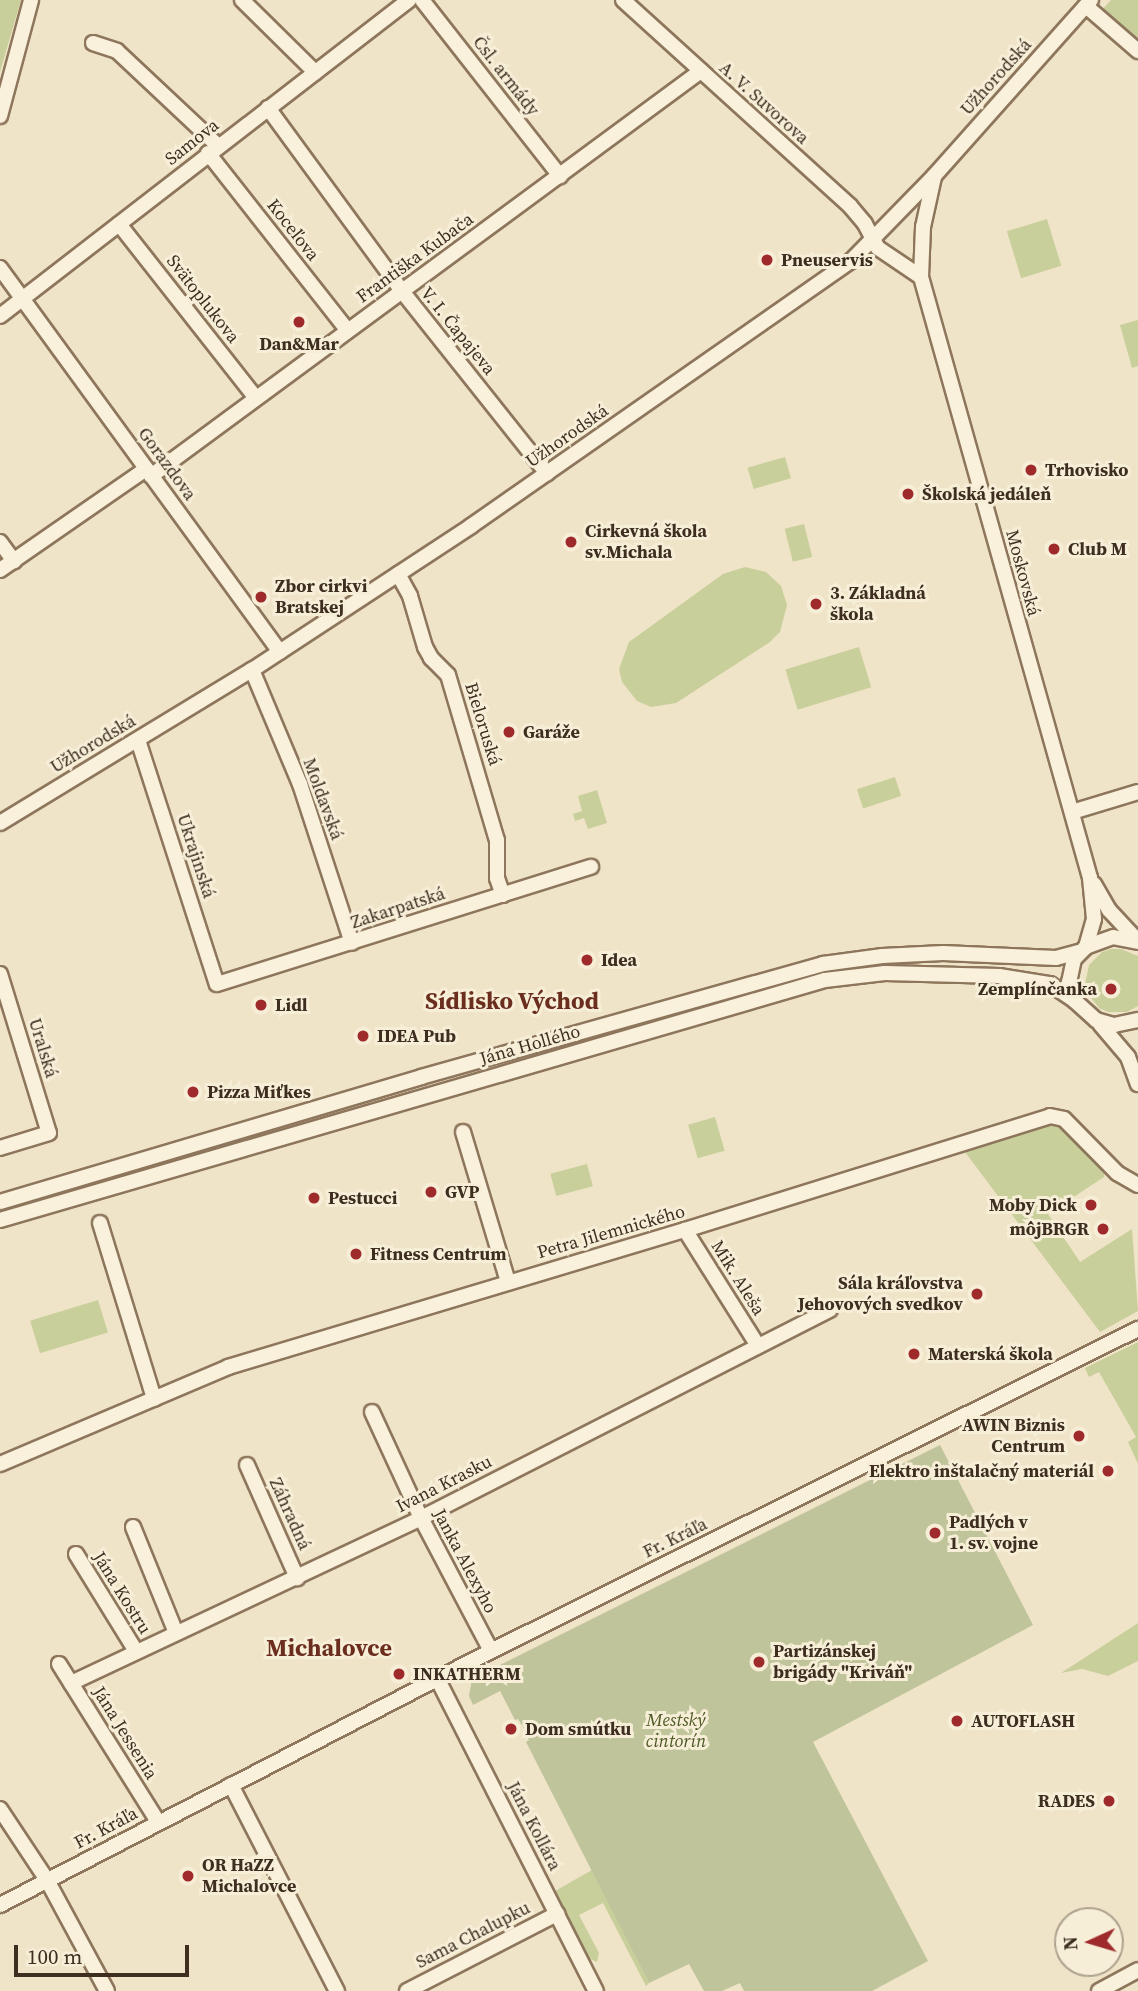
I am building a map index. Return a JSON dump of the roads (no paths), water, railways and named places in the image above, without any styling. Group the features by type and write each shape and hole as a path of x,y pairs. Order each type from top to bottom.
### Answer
{"street":[{"path":"0,116 31,0"},
{"path":"242,0 315,72"},
{"name":"Samova","path":"0,316 409,0"},
{"name":"Čsl. armády","path":"422,0 560,176"},
{"name":"A. V. Suvorova","path":"623,0 850,206 865,223 872,241"},
{"path":"1089,3 1138,51"},
{"name":"Užhorodská","path":"0,823 252,670 398,574 851,261 934,176 1089,3"},
{"name":"Koceľova","path":"93,43 117,51 213,150 348,331"},
{"name":"Františka Kubača","path":"0,570 256,398 701,71"},
{"name":"V. I. Čapajeva","path":"268,108 402,291 547,473"},
{"name":"Moskovská","path":"934,176 923,227 921,277 1090,878"},
{"name":"Svätoplukova","path":"119,224 256,398"},
{"path":"872,241 921,277"},
{"name":"Gorazdova","path":"0,268 279,652"},
{"path":"0,541 13,561"},
{"name":"Bieloruská","path":"398,574 410,596 425,647 431,658 448,675 497,839 497,878 502,895"},
{"name":"Moldavská","path":"252,670 300,784 352,943"},
{"name":"Ukrajinská","path":"138,740 217,984"},
{"path":"1072,812 1138,792"},
{"name":"Zakarpatská","path":"217,984 591,867"},
{"path":"1090,878 1109,910 1138,941"},
{"path":"1075,1001 1070,990 1069,973 1094,927 1090,878"},
{"name":"Jána Hollého","path":"0,1202 683,1002 823,964 882,956 943,953 1056,958 1113,937 1138,941"},
{"path":"882,956 885,973"},
{"name":"Jána Hollého","path":"0,1220 825,980 885,973 944,972 1051,984 1075,1001 1114,1038 1128,1057 1138,1084"},
{"name":"Uralská","path":"0,974 49,1133 0,1148"},
{"path":"683,1002 688,1018"},
{"path":"1096,1020 1114,1025 1138,1020"},
{"name":"Petra Jilemnického","path":"0,1464 228,1367 685,1230 1050,1116 1064,1119 1117,1173 1138,1185"},
{"path":"463,1132 508,1282"},
{"path":"237,1133 243,1150"},
{"path":"100,1223 154,1399"},
{"name":"Mik. Aleša","path":"685,1230 758,1346"},
{"name":"Ivana Krasku","path":"71,1683 421,1518 830,1310"},
{"name":"Fr. Kráľa","path":"0,1905 437,1678 1138,1329"},
{"name":"Janka Alexyho","path":"372,1412 421,1518 491,1651"},
{"name":"Záhradná","path":"247,1465 297,1578"},
{"path":"133,1527 176,1633"},
{"name":"Jána Kostru","path":"76,1554 136,1651"},
{"name":"Jána Jessenia","path":"59,1664 158,1822"},
{"name":"Jána Kollára","path":"437,1678 596,1991"},
{"path":"231,1785 337,1991"},
{"path":"0,1809 47,1880 107,1991"},
{"name":"Sama Chalupku","path":"407,1991 557,1914"},
{"path":"1099,1991 1135,1973"}],"place":[{"name":"Pneuservis","path":"767,260"},
{"name":"Dan&Mar","path":"299,322"},
{"name":"Trhovisko","path":"1031,470"},
{"name":"Školská jedáleň","path":"908,494"},
{"name":"Cirkevná škola sv.Michala","path":"571,542"},
{"name":"Club M","path":"1054,549"},
{"name":"Zbor cirkvi Bratskej","path":"261,597"},
{"name":"3. Základná škola","path":"816,604"},
{"name":"Garáže","path":"509,732"},
{"name":"Idea","path":"587,960"},
{"name":"Zemplínčanka","path":"1111,989"},
{"name":"Lidl","path":"261,1005"},
{"name":"IDEA Pub","path":"363,1036"},
{"name":"Pizza Miťkes","path":"193,1092"},
{"name":"GVP","path":"431,1192"},
{"name":"Pestucci","path":"314,1198"},
{"name":"Moby Dick","path":"1091,1205"},
{"name":"môjBRGR","path":"1103,1229"},
{"name":"Fitness Centrum","path":"356,1254"},
{"name":"Sála kráľovstva Jehovových svedkov","path":"977,1294"},
{"name":"Materská škola","path":"914,1354"},
{"name":"AWIN Biznis Centrum","path":"1079,1436"},
{"name":"Elektro inštalačný materiál","path":"1108,1471"},
{"name":"Padlých v 1. sv. vojne","path":"935,1533"},
{"name":"Partizánskej brigády \"Kriváň\"","path":"759,1662"},
{"name":"INKATHERM","path":"399,1674"},
{"name":"AUTOFLASH","path":"957,1721"},
{"name":"Dom smútku","path":"511,1729"},
{"name":"RADES","path":"1109,1801"},
{"name":"OR HaZZ Michalovce","path":"188,1876"}],"district":[{"name":"Sídlisko Východ","path":"512,1001"},
{"name":"Michalovce","path":"329,1648"}],"park label":[{"name":"Mestský cintorín","path":"676,1731"}]}
